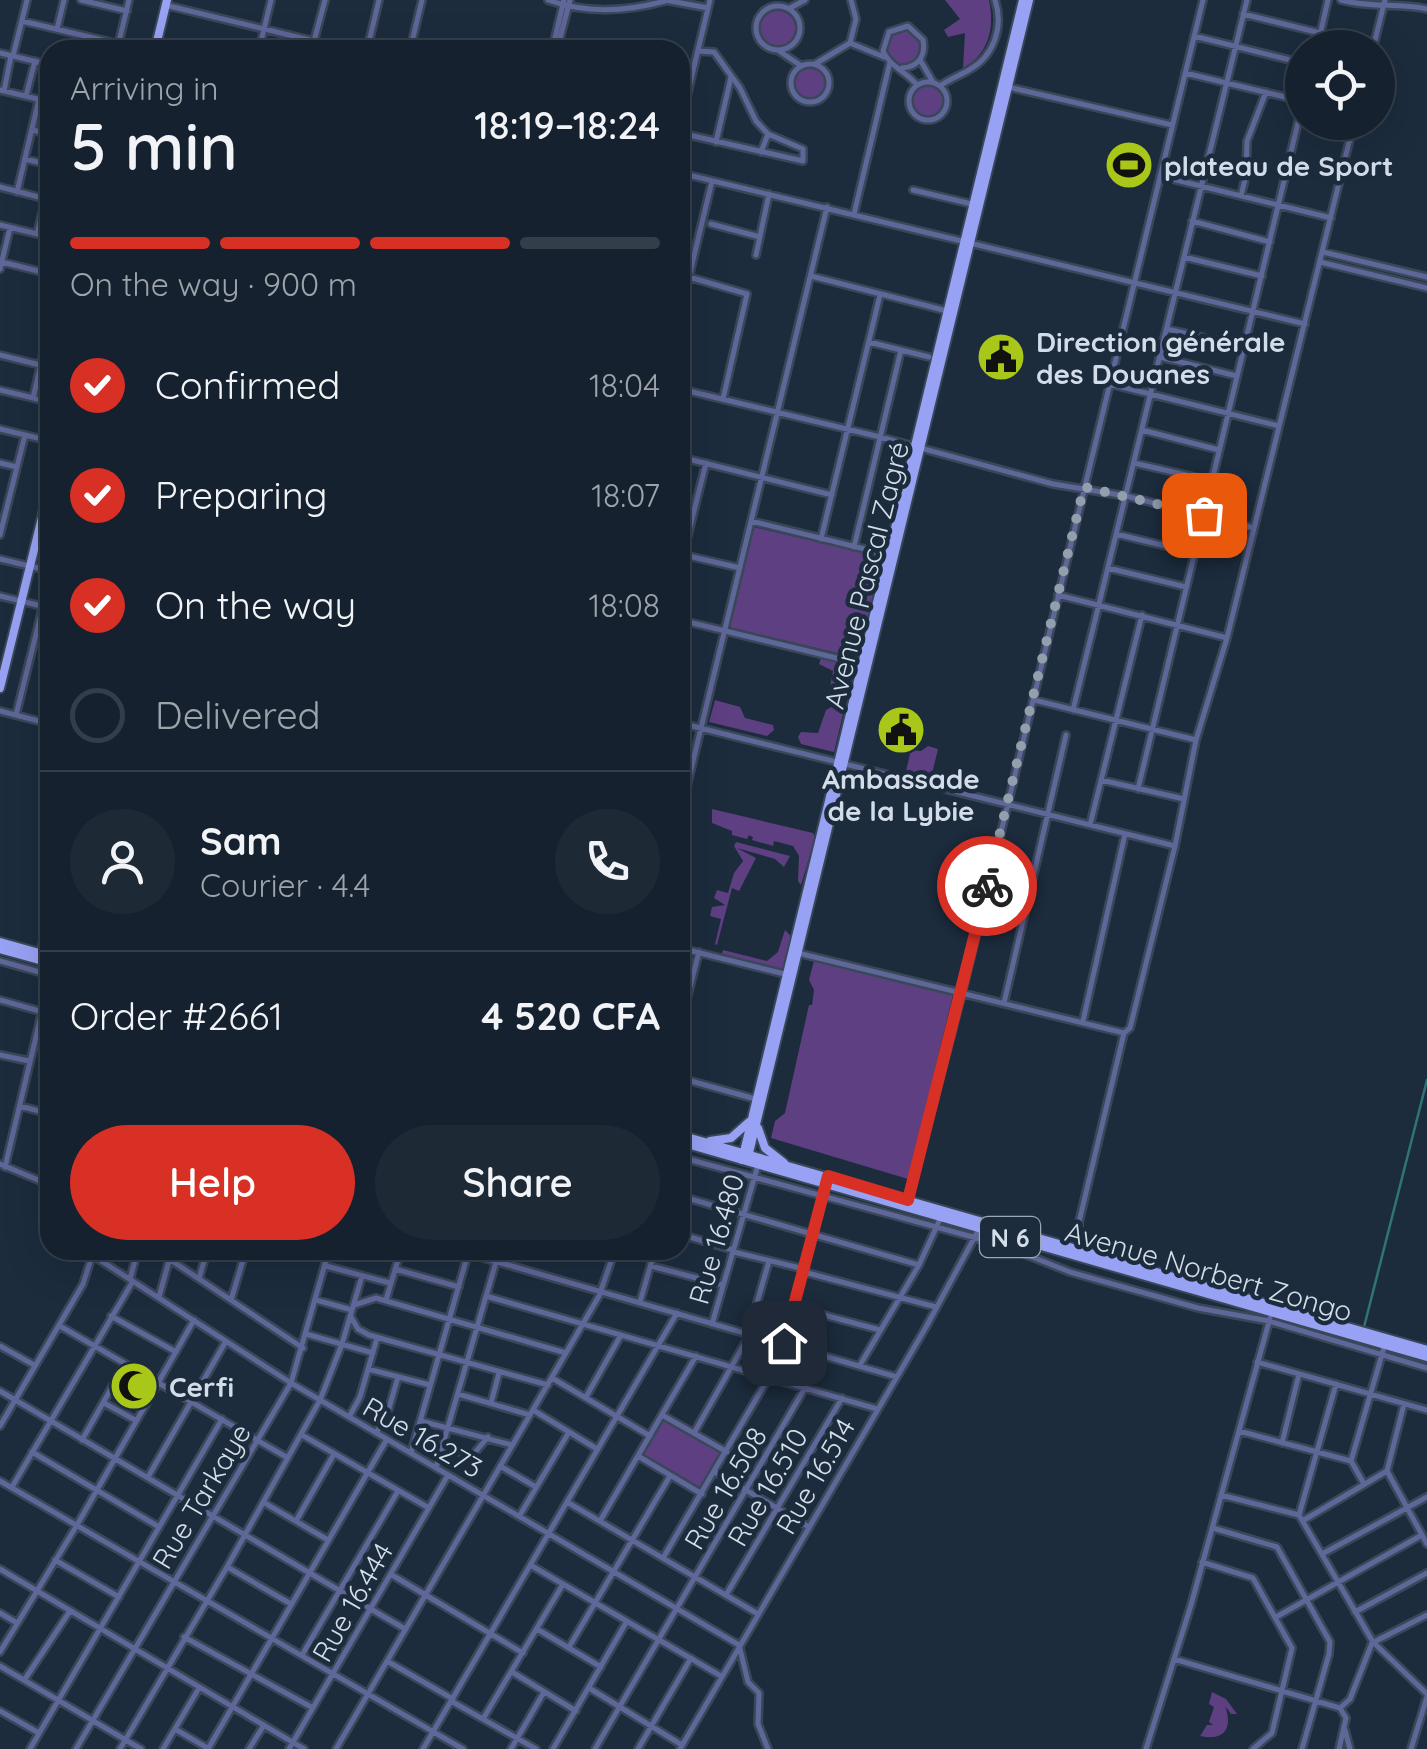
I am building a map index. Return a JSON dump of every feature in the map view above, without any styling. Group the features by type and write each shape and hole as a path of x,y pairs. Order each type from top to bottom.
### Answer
{"main road":[{"name":"Avenue Pascal Zagré","path":"977,205 1026,0"},
{"name":"Avenue Pascal Zagré","path":"746,1157 1026,0"},
{"path":"157,40 166,2"},
{"path":"0,688 40,526"},
{"name":"Avenue Pascal Zagré","path":"790,975 841,764"},
{"path":"0,945 40,955"},
{"path":"701,1140 731,1138 755,1118 762,1143 787,1166"},
{"name":"N 6","path":"690,1139 746,1157"},
{"name":"N 6","path":"690,1141 746,1157"},
{"name":"Avenue Norbert Zongo","path":"746,1157 758,1164 908,1200 1272,1313 1427,1354"},
{"name":"Avenue Norbert Zongo","path":"746,1157 787,1166 942,1217 1080,1249 1293,1323 1427,1354"}],"street":[{"path":"17,192 39,99 2,90 27,0"},
{"path":"57,30 64,0"},
{"path":"81,0 127,11"},
{"path":"120,40 130,0"},
{"path":"262,40 272,0"},
{"path":"166,2 314,40 324,0"},
{"path":"369,40 379,0"},
{"path":"412,40 422,0"},
{"path":"548,0 594,10 629,10 665,0 708,8"},
{"path":"690,84 710,0"},
{"path":"800,66 760,42 757,20 774,6 788,8 805,0"},
{"path":"920,60 937,84 948,98 944,113 931,120 917,117 909,105 912,90 918,85 937,84 978,64 992,47 998,24 995,0"},
{"path":"908,1200 962,993 1202,0"},
{"path":"1074,710 1247,0"},
{"path":"1321,30 1328,0"},
{"path":"1341,0 1360,6 1408,2 1427,10"},
{"path":"814,64 826,72 829,85 822,98 809,102 792,90 792,76 800,66 814,64 850,42 856,19 853,1"},
{"path":"557,40 566,3"},
{"path":"1377,30 1384,3"},
{"path":"779,51 793,46 800,33 798,19 788,8"},
{"path":"1244,14 1308,30"},
{"path":"22,21 93,40"},
{"path":"854,214 888,60 885,38 902,26 920,34 924,46 920,60"},
{"path":"1194,36 1285,59"},
{"path":"850,42 902,68 918,85"},
{"path":"690,136 801,162 804,159 802,149 768,134 756,122 740,88 714,52 698,51"},
{"path":"0,53 40,62"},
{"path":"902,68 920,60"},
{"path":"26,96 34,61"},
{"path":"1185,73 1285,98"},
{"path":"716,142 731,77"},
{"path":"1008,87 1172,125"},
{"path":"1241,196 1247,141 1266,92"},
{"path":"32,130 40,132"},
{"path":"762,152 768,134"},
{"path":"1138,788 1294,140"},
{"path":"1080,1249 1079,1222 1124,1034 1130,1028 1175,846 1196,740 1227,638 1350,140"},
{"path":"25,159 40,163"},
{"path":"690,176 1304,324"},
{"path":"1160,176 1331,218"},
{"path":"690,273 712,181"},
{"path":"0,200 2,188 40,198"},
{"path":"913,190 977,205"},
{"path":"756,255 769,194"},
{"path":"690,774 827,207"},
{"path":"1192,221 1270,242"},
{"path":"711,224 760,237"},
{"path":"0,225 40,235"},
{"path":"37,234 40,225"},
{"path":"10,228 1,266 40,272"},
{"path":"1322,252 1427,277"},
{"path":"1184,257 1262,276"},
{"path":"1320,262 1427,288"},
{"path":"811,276 951,312"},
{"path":"690,277 748,294 722,399"},
{"path":"820,539 880,295"},
{"path":"1167,329 1244,347"},
{"path":"869,342 929,357"},
{"path":"854,547 901,350"},
{"path":"0,355 40,366 33,398"},
{"path":"1160,357 1237,376"},
{"path":"1110,384 1280,426"},
{"path":"0,390 40,400"},
{"path":"690,391 1053,484 1126,496 1254,528"},
{"path":"0,429 40,439"},
{"path":"1142,430 1220,450"},
{"path":"0,535 25,435"},
{"path":"690,459 832,494"},
{"path":"0,463 17,467"},
{"path":"690,524 706,463"},
{"path":"1134,464 1212,481"},
{"path":"0,487 11,490"},
{"path":"751,521 892,556"},
{"path":"1116,534 1194,553"},
{"path":"690,556 740,568"},
{"path":"0,559 40,569"},
{"path":"1108,568 1186,587"},
{"path":"1058,595 1227,638"},
{"path":"0,596 40,606"},
{"path":"1090,824 1142,615"},
{"path":"690,622 865,666"},
{"path":"16,716 40,629"},
{"path":"1033,700 1196,740"},
{"path":"0,711 40,722"},
{"path":"690,725 1175,846"},
{"path":"1004,1003 1066,735"},
{"path":"1102,780 1184,799"},
{"path":"1083,1021 1125,834"},
{"path":"690,950 790,975"},
{"path":"690,987 699,952"},
{"path":"798,953 1124,1034"},
{"path":"0,960 40,973"},
{"path":"0,1000 40,1011"},
{"path":"40,1020 2,1165 40,1182"},
{"path":"0,1055 29,1061"},
{"path":"690,1081 760,1100"},
{"path":"20,1106 40,1111"},
{"path":"690,1162 1016,1250 1039,1262 1168,1300 1272,1313 1146,1749"},
{"name":"Rue 16.480","path":"712,1324 758,1164"},
{"path":"784,1343 827,1180"},
{"path":"690,1199 918,1265"},
{"path":"860,1365 942,1217"},
{"name":"Rue 16.514","path":"681,1747 937,1307 981,1224"},
{"path":"690,1237 937,1307"},
{"path":"0,1426 83,1284 90,1260"},
{"name":"Rue 16.273","path":"104,1260 291,1383 739,1645"},
{"path":"12,1488 132,1280 136,1260"},
{"path":"159,1297 169,1260"},
{"path":"170,1260 303,1348"},
{"path":"199,1279 205,1260"},
{"path":"231,1300 243,1260"},
{"name":"Rue Tarkaye","path":"76,1749 291,1383 326,1260"},
{"path":"386,1301 397,1260"},
{"path":"411,1454 467,1260"},
{"path":"491,1260 897,1376"},
{"path":"336,1749 583,1324 601,1292 611,1260"},
{"path":"640,1302 653,1260"},
{"path":"694,1433 749,1334 769,1261"},
{"path":"436,1468 496,1262"},
{"path":"325,1266 390,1284"},
{"path":"651,1266 723,1285"},
{"path":"395,1269 459,1288"},
{"path":"120,1749 228,1567 320,1400 362,1276"},
{"path":"486,1296 877,1409"},
{"path":"316,1300 352,1310 373,1298 566,1353"},
{"path":"794,1307 880,1330"},
{"path":"352,1310 358,1329 377,1338 548,1385"},
{"path":"423,1749 677,1313"},
{"path":"111,1316 176,1352"},
{"path":"0,1652 194,1320"},
{"path":"1293,1323 1427,1368"},
{"path":"60,1326 288,1458"},
{"path":"306,1334 373,1353"},
{"path":"586,1397 621,1335"},
{"path":"349,1417 360,1397 377,1338"},
{"path":"148,1477 226,1341"},
{"path":"1364,1484 1351,1461 1385,1344"},
{"path":"0,1346 34,1365"},
{"name":"Rue 16.508","path":"595,1749 824,1355"},
{"path":"600,1521 696,1356"},
{"path":"1257,1362 1427,1410"},
{"path":"82,1440 125,1364"},
{"path":"368,1369 430,1385"},
{"path":"491,1403 500,1372"},
{"path":"1282,1443 1299,1374"},
{"path":"376,1433 388,1412 398,1377"},
{"path":"664,1558 769,1377"},
{"path":"552,1378 650,1436"},
{"path":"1301,1518 1336,1384"},
{"path":"0,1391 405,1629"},
{"path":"458,1394 532,1412 598,1449"},
{"name":"Rue 16.510","path":"726,1595 842,1398"},
{"path":"104,1403 135,1420"},
{"path":"1404,1403 1387,1471 1427,1544"},
{"path":"662,1416 726,1452"},
{"path":"30,1749 222,1419"},
{"path":"421,1420 512,1445"},
{"path":"1238,1430 1351,1461"},
{"path":"519,1516 569,1432"},
{"path":"301,1434 429,1508"},
{"path":"443,1446 474,1456 488,1436"},
{"path":"175,1729 208,1749 387,1439"},
{"path":"32,1452 159,1527"},
{"path":"296,1521 334,1453"},
{"path":"638,1456 702,1494"},
{"path":"500,1466 536,1487"},
{"path":"1301,1518 1387,1471"},
{"path":"715,1472 809,1527"},
{"name":"Rue 16.444","path":"291,1746 448,1475"},
{"path":"569,1648 670,1476"},
{"path":"0,1480 462,1749"},
{"path":"302,1655 398,1491"},
{"path":"1221,1494 1301,1518 1372,1642 1427,1695 1411,1749"},
{"path":"1322,1554 1427,1497"},
{"path":"263,1502 328,1540"},
{"path":"567,1502 758,1614"},
{"path":"1212,1528 1276,1547 1330,1645 1302,1749"},
{"path":"1276,1617 1422,1535"},
{"path":"54,1560 119,1597"},
{"path":"1202,1562 1253,1578 1292,1649 1270,1737 1253,1749"},
{"path":"532,1566 721,1676"},
{"path":"228,1567 291,1604"},
{"path":"0,1580 2,1570 264,1725 291,1746 304,1749"},
{"path":"1355,1612 1427,1573"},
{"path":"392,1574 523,1653"},
{"path":"484,1719 563,1584"},
{"path":"25,1680 70,1611"},
{"path":"0,1614 17,1623"},
{"path":"1340,1708 1350,1698 1372,1642 1427,1615"},
{"path":"553,1749 627,1621"},
{"path":"537,1629 601,1667"},
{"path":"184,1638 313,1708"},
{"path":"739,1645 748,1682 760,1694 758,1724 768,1749"},
{"path":"638,1749 691,1658"},
{"path":"1174,1659 1340,1708 1346,1718 1343,1749"},
{"path":"386,1661 536,1749"},
{"path":"0,1666 141,1749"},
{"path":"512,1672 576,1711"},
{"path":"163,1749 199,1688"},
{"path":"589,1688 681,1747"},
{"path":"511,1749 544,1692"},
{"path":"0,1711 38,1733"},
{"path":"249,1749 264,1725"},
{"path":"1418,1731 1427,1734"}],"shaded area":[{"path":"945,0 989,0 988,39 979,55 963,68 965,33 948,37 944,30 960,19"},
{"path":"778,11 791,16 796,29 791,42 778,47 765,42 760,29 765,16"},
{"path":"904,31 916,36 921,48 916,60 904,65 892,60 887,48 892,36"},
{"path":"810,66 822,71 827,83 822,95 810,100 798,95 793,83 798,71"},
{"path":"929,85 940,90 945,101 940,112 929,117 918,112 913,101 918,90"},
{"path":"753,527 882,557 858,658 729,627"},
{"path":"821,658 854,666 846,699 841,703 829,693 833,671 819,664"},
{"path":"715,700 740,707 745,718 773,725 774,730 767,736 709,722"},
{"path":"835,705 843,714 834,752 801,744 801,732 818,733 826,710"},
{"path":"928,746 938,749 931,778 906,771 911,750 921,751"},
{"path":"712,809 813,833 815,838 801,885 799,856 793,846 774,841 773,846 752,840 749,835 747,839 732,835 732,831 712,823"},
{"path":"736,842 790,856 784,867 775,859 737,848 756,858 739,891 732,888 717,945 721,919 710,916 712,907 725,905 714,898 717,890 728,893 734,873 743,861 734,846"},
{"path":"785,930 791,936 782,972 721,956 723,950 767,961 778,952"},
{"path":"814,961 953,995 908,1179 771,1138 775,1121 785,1113 812,1005 814,990 809,980"},
{"path":"662,1417 723,1453 703,1489 642,1453"},
{"path":"1212,1692 1226,1699 1237,1714 1231,1714 1225,1706 1225,1731 1216,1737 1200,1736 1207,1725 1213,1725 1209,1722 1214,1707 1209,1704"}],"waterway":[{"path":"1364,1327 1427,1080"}],"way so far":[{"path":"987,886 1084,487 1204,515"}],"place":[{"name":"plateau de Sport","path":"1129,165"},
{"name":"Direction générale des Douanes","path":"1001,357"},
{"name":"Ambassade de la Lybie","path":"901,730"},
{"name":"Cerfi","path":"134,1386"}],"route":[{"path":"784,1343 828,1176 908,1200 987,886"}]}
